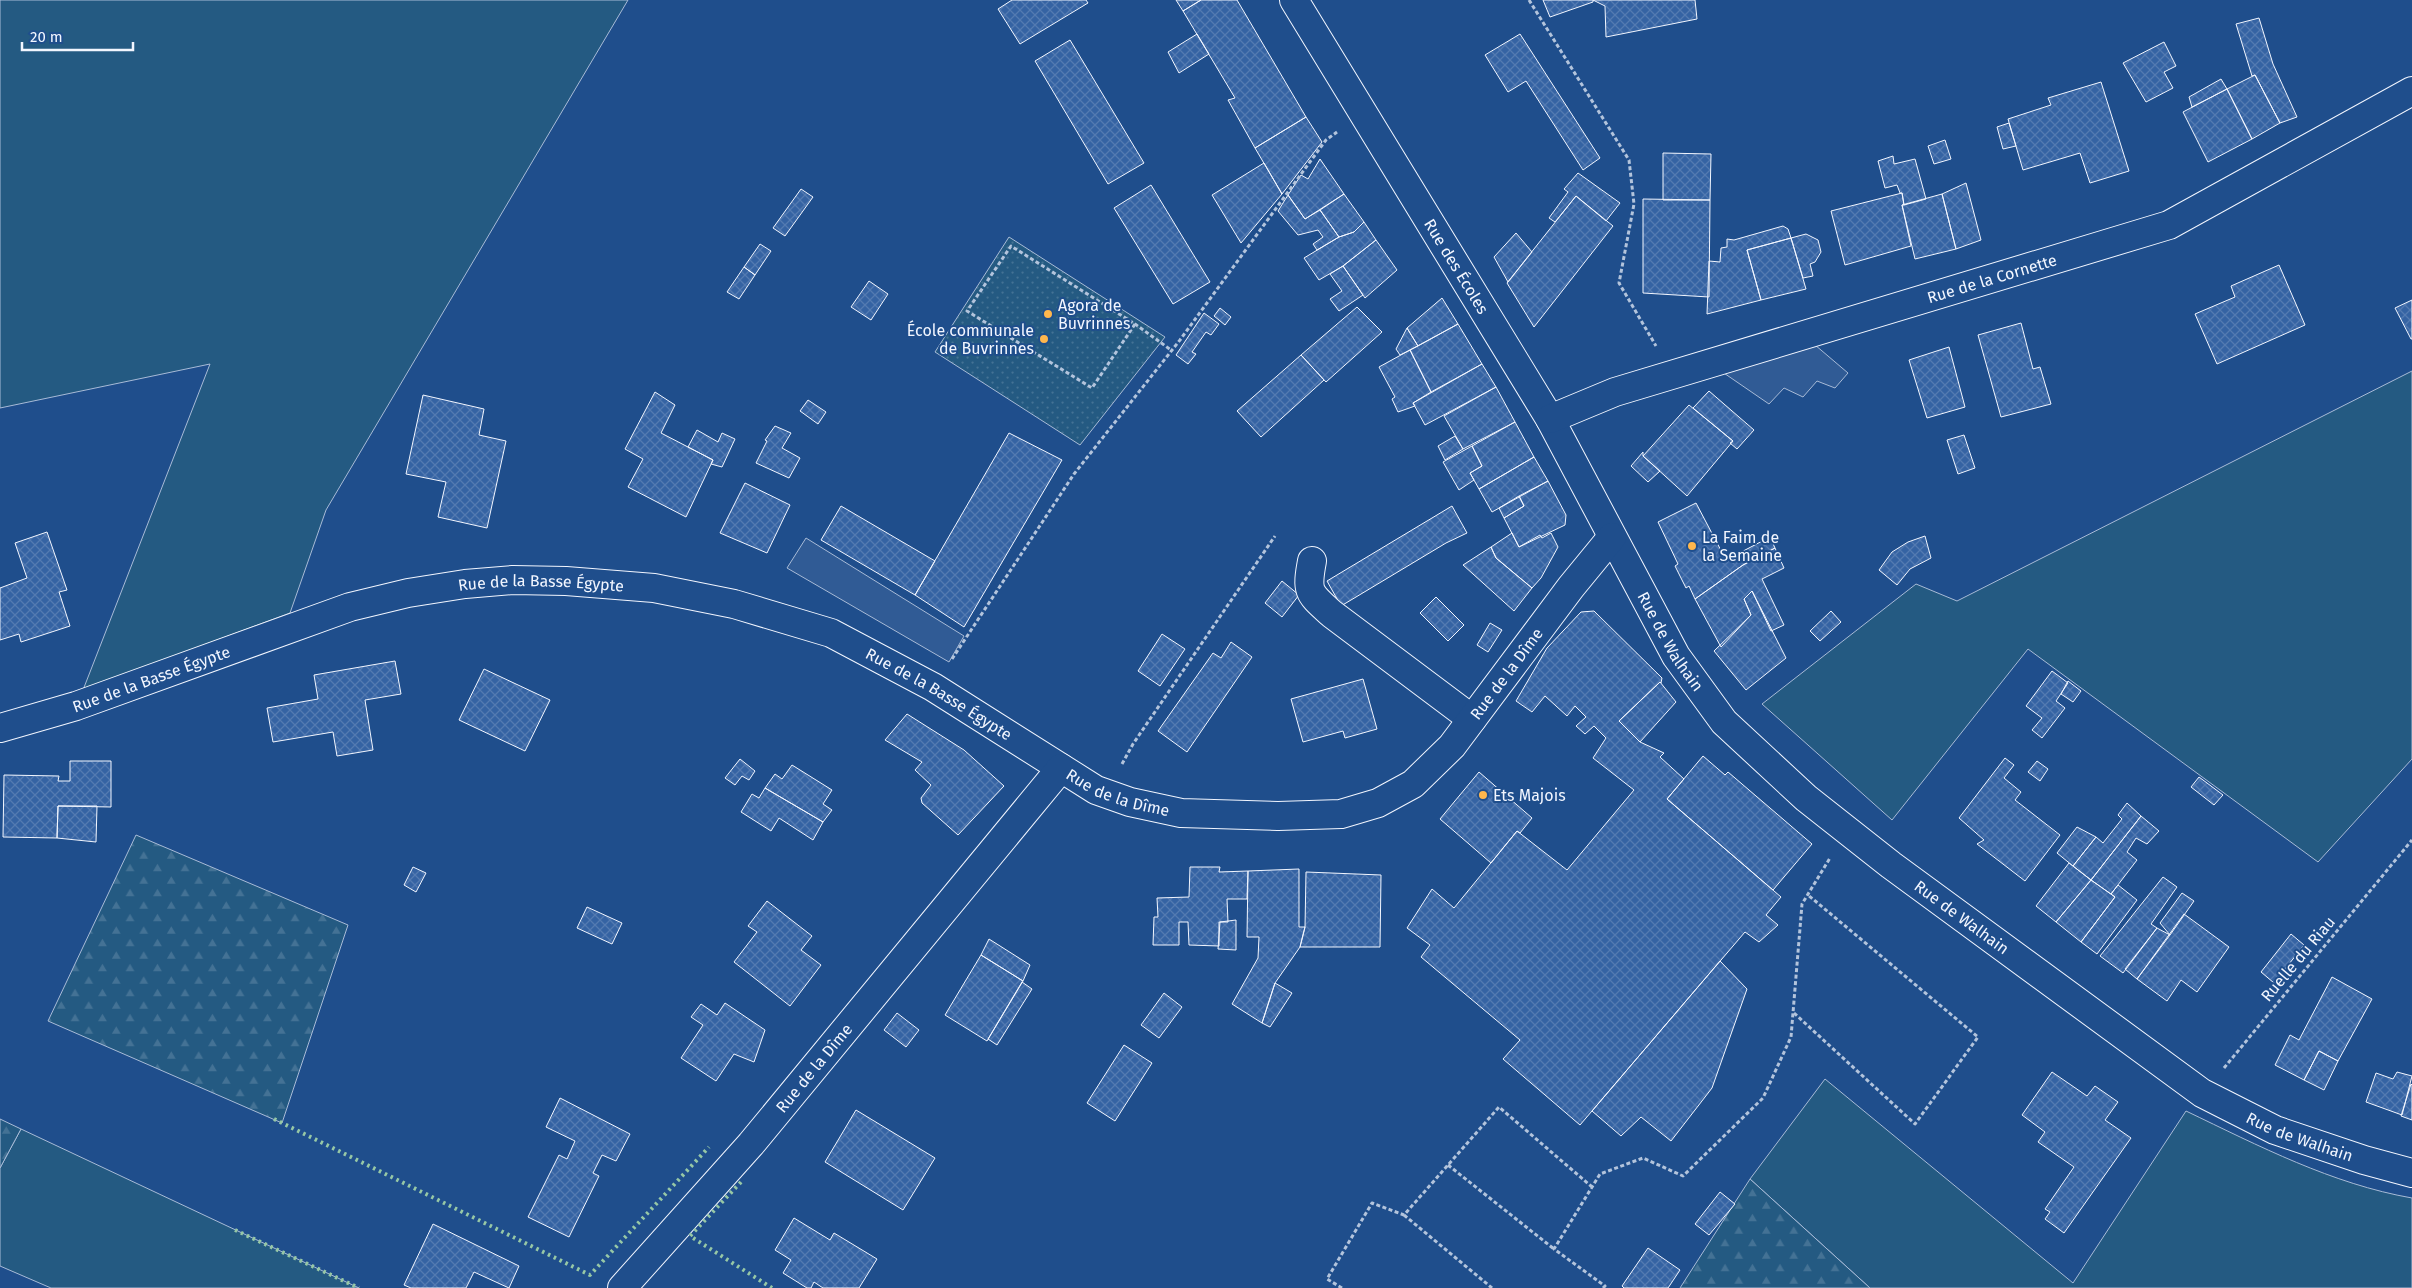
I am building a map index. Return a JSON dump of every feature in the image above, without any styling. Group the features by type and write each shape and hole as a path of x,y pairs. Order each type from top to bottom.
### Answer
{"street":[{"name":"Rue des Écoles","path":"1294,0 1550,419 1612,537"},
{"name":"Rue de la Cornette","path":"1550,419 1615,392 1672,374 2169,225 2412,91"},
{"name":"Rue de la Dîme","path":"622,1288 751,1144 1061,768 1105,793 1130,802 1181,813 1278,816 1341,814 1378,803 1413,784 1452,746 1612,537"},
{"name":"Rue de Walhain","path":"1612,537 1676,656 1724,722 1806,798 2202,1093 2275,1130 2364,1160 2412,1173"},
{"path":"1312,561 1308,581 1310,594 1332,614 1472,719"},
{"name":"Rue de la Basse Égypte","path":"0,728 76,706 350,607 408,592 513,580 566,580 654,588 734,604 831,633 934,687 1061,768"}],"path":[{"path":"1529,0 1629,160 1634,204 1619,283 1672,374"},
{"path":"934,687 1074,474 1171,350 1326,140 1365,114"},
{"path":"1135,324 1092,388 967,311 1011,246 1135,324 1171,350"},
{"path":"1105,793 1133,744 1275,536"},
{"path":"1554,1249 1600,1174 1643,1158 1683,1176 1763,1098 1791,1037 1802,904 1847,830"},
{"name":"Ruelle du Riau","path":"2202,1093 2412,840"},
{"path":"1793,1013 1915,1124 1978,1037 1807,895"},
{"path":"1404,1215 1499,1107 1592,1187"},
{"path":"1448,1165 1554,1249 1605,1286 1603,1288"},
{"path":"1342,1288 1327,1279 1372,1202 1404,1215 1492,1288"}],"green space":[{"path":"0,0 628,0 326,510 290,613 83,690 210,364 0,408"},
{"path":"1009,237 1165,337 1080,445 935,352"},
{"path":"2412,371 2412,759 2318,862 2028,649 1892,820 1762,704 1916,584 1957,601"},
{"path":"136,835 348,925 282,1123 48,1021"},
{"path":"1825,1079 2073,1283 2186,1111 2268,1150 2325,1174 2382,1192 2412,1198 2412,1288 1870,1288 1750,1179"},
{"path":"0,1119 21,1129 0,1168"},
{"path":"21,1129 359,1288 51,1288 0,1266 0,1168"},
{"path":"1750,1179 1870,1288 1680,1288"}],"shaded area":[{"path":"1808,339 1848,373 1835,388 1817,381 1803,397 1784,388 1769,404 1718,369"},
{"path":"806,538 964,636 949,662 787,568"}],"building":[{"path":"1012,0 1086,0 1088,3 1020,44 998,9"},
{"path":"1176,0 1201,0 1183,11"},
{"path":"1201,0 1237,0 1306,117 1255,148 1228,100 1235,98 1183,11"},
{"path":"1543,0 1593,0 1593,2 1550,17"},
{"path":"1593,0 1695,0 1697,19 1606,37 1605,6"},
{"path":"2259,18 2273,64 2297,117 2280,123 2255,75 2252,76 2236,24"},
{"path":"1197,34 1209,54 1179,73 1168,52"},
{"path":"1520,34 1600,158 1583,170 1526,81 1508,92 1485,55"},
{"path":"1070,40 1144,163 1108,184 1035,61"},
{"path":"2164,42 2176,66 2164,72 2173,88 2146,102 2123,63"},
{"path":"2255,75 2280,123 2252,139 2227,89"},
{"path":"2221,79 2227,89 2192,107 2189,97"},
{"path":"2101,82 2129,171 2090,183 2080,153 2023,170 2008,119 2051,105 2048,98"},
{"path":"2227,89 2252,139 2208,162 2183,112"},
{"path":"1306,117 1322,142 1282,194 1255,148"},
{"path":"2009,123 2016,146 2003,149 1997,127"},
{"path":"1945,140 1951,159 1934,164 1928,146"},
{"path":"1663,153 1711,154 1710,200 1663,200"},
{"path":"1893,156 1894,164 1915,159 1926,199 1904,205 1902,193 1900,193 1897,185 1885,188 1878,161"},
{"path":"1320,159 1344,194 1305,219 1288,195 1301,175 1308,179"},
{"path":"1264,163 1282,194 1241,243 1212,195"},
{"path":"1578,173 1620,203 1606,221 1576,196 1555,222 1549,218 1568,192 1564,189"},
{"path":"1966,183 1981,240 1956,249 1942,194"},
{"path":"1151,185 1210,282 1173,304 1114,208"},
{"path":"801,189 813,197 785,236 773,228"},
{"path":"1902,193 1904,205 1902,205 1911,246 1845,265 1831,211"},
{"path":"1344,194 1364,222 1354,232 1339,237 1320,210"},
{"path":"1942,194 1956,249 1915,259 1902,205"},
{"path":"1288,195 1305,219 1320,210 1339,237 1317,250 1313,244 1323,237 1318,230 1298,235 1278,211"},
{"path":"1576,196 1613,226 1534,327 1507,283"},
{"path":"1643,199 1710,200 1709,297 1643,293"},
{"path":"1364,222 1376,240 1343,266 1319,280 1304,258 1339,237 1354,232"},
{"path":"1783,226 1788,229 1791,238 1747,250 1761,300 1707,314 1709,261 1720,262 1721,248 1727,247 1727,239 1734,240"},
{"path":"1516,233 1532,252 1508,282 1494,257"},
{"path":"1806,234 1818,240 1821,252 1815,262 1810,264 1813,276 1803,278 1791,238"},
{"path":"1791,238 1806,289 1761,300 1747,250"},
{"path":"1376,240 1397,270 1365,298 1343,266"},
{"path":"760,244 771,251 755,275 744,267"},
{"path":"2279,265 2305,325 2217,364 2195,314 2235,297 2231,286"},
{"path":"1343,266 1363,295 1339,311 1330,299 1342,291 1330,274"},
{"path":"744,267 755,275 739,299 727,292"},
{"path":"869,281 888,294 871,320 851,307"},
{"path":"1442,298 1458,324 1418,346 1407,328"},
{"path":"2412,300 2412,339 2411,339 2395,308"},
{"path":"1357,307 1382,332 1326,382 1301,355"},
{"path":"1220,308 1231,317 1225,325 1214,316"},
{"path":"1204,313 1219,324 1211,335 1206,332 1192,352 1196,354 1188,364 1176,355"},
{"path":"2021,323 2033,369 2040,367 2051,404 2001,417 1978,335"},
{"path":"1458,324 1482,364 1431,392 1410,350"},
{"path":"1407,328 1418,346 1400,355 1396,349"},
{"path":"1949,347 1965,407 1927,418 1909,360"},
{"path":"1410,350 1431,392 1413,403 1415,406 1398,412 1392,399 1395,397 1379,367"},
{"path":"1301,355 1324,380 1261,437 1237,411"},
{"path":"1482,364 1496,387 1425,425 1413,403"},
{"path":"1496,387 1515,422 1463,449 1444,416"},
{"path":"1709,391 1754,430 1737,449 1730,443 1733,441 1693,408"},
{"path":"655,392 675,405 661,433 713,460 686,517 628,487 643,459 625,449"},
{"path":"423,395 484,409 479,435 506,441 487,528 438,517 446,482 406,474"},
{"path":"808,400 826,412 818,424 800,411"},
{"path":"1689,405 1733,441 1687,496 1643,456"},
{"path":"1515,422 1534,457 1479,489 1470,473 1482,466 1472,446"},
{"path":"775,426 791,433 782,448 800,458 789,478 756,463 767,441 765,440"},
{"path":"697,430 718,442 722,433 735,439 722,467 711,464 713,460 688,447"},
{"path":"1009,433 1062,460 964,627 915,595"},
{"path":"1964,435 1975,468 1958,474 1947,440"},
{"path":"1455,436 1463,449 1445,460 1438,446"},
{"path":"1472,446 1482,466 1470,473 1474,480 1459,490 1443,462"},
{"path":"1643,452 1643,456 1660,471 1648,482 1631,466"},
{"path":"1534,457 1548,481 1492,512 1479,489"},
{"path":"1548,481 1566,515 1565,525 1519,547 1504,518 1524,506 1519,496"},
{"path":"745,483 790,505 767,553 720,533"},
{"path":"1519,496 1524,506 1504,518 1499,508"},
{"path":"1696,503 1726,560 1770,537 1775,548 1743,565 1695,599 1689,586 1686,588 1675,566 1678,564 1658,522"},
{"path":"841,506 935,561 915,595 821,540"},
{"path":"1452,506 1467,533 1446,543 1341,606 1327,581"},
{"path":"47,532 67,590 59,592 70,626 21,642 19,634 0,640 0,588 27,578 15,543"},
{"path":"1512,533 1519,547 1540,535 1542,538 1551,533 1558,547 1541,578 1532,588 1496,558 1491,547"},
{"path":"1925,536 1931,558 1910,569 1897,585 1879,570 1892,552 1908,542"},
{"path":"1491,547 1496,558 1532,588 1514,611 1463,565"},
{"path":"1775,548 1784,568 1762,579 1784,625 1771,631 1752,591 1744,599 1751,615 1721,647 1695,599 1743,565"},
{"path":"1282,581 1299,595 1282,617 1265,603"},
{"path":"1752,591 1786,658 1746,690 1714,651 1751,615 1744,599"},
{"path":"1436,597 1464,625 1448,641 1420,613"},
{"path":"1594,611 1662,678 1661,683 1619,721 1640,742 1664,753 1660,757 1684,779 1667,799 1781,897 1766,915 1778,925 1759,942 1745,932 1580,1125 1503,1059 1520,1040 1421,957 1430,945 1407,928 1432,889 1454,908 1517,831 1567,870 1634,790 1593,758 1606,738 1594,726 1585,734 1576,726 1586,717 1575,706 1567,716 1545,696 1532,712 1516,701 1547,648 1581,612"},
{"path":"1831,611 1841,622 1820,641 1810,631"},
{"path":"1490,623 1502,630 1488,652 1477,645"},
{"path":"1162,634 1185,649 1160,686 1138,671"},
{"path":"1231,642 1252,657 1187,752 1158,731 1213,653 1221,658"},
{"path":"395,661 401,694 365,700 373,750 337,756 333,732 273,742 267,708 318,699 314,675"},
{"path":"484,669 550,700 525,751 459,720"},
{"path":"2052,671 2068,683 2056,701 2065,708 2042,738 2032,730 2042,718 2026,706"},
{"path":"1363,679 1377,729 1345,738 1343,731 1303,742 1291,699"},
{"path":"2068,681 2081,691 2073,702 2061,694"},
{"path":"1660,682 1676,702 1640,742 1619,721"},
{"path":"907,714 964,750 1004,786 958,835 922,803 921,798 931,785 915,770 922,762 885,740"},
{"path":"1703,756 1725,775 1728,772 1812,844 1773,890 1667,799"},
{"path":"2005,758 2014,765 2004,778 2021,792 2015,800 2060,835 2025,881 1977,844 1984,840 1959,818"},
{"path":"740,759 755,771 749,780 742,776 735,785 725,778"},
{"path":"70,761 111,761 111,807 58,806 57,838 3,837 4,775 59,776 58,781 70,781"},
{"path":"2037,761 2048,769 2040,781 2028,772"},
{"path":"792,765 832,790 823,804 832,810 823,822 765,788 775,774 782,779"},
{"name":"Ets Majois","path":"1479,772 1532,818 1520,833 1517,831 1491,863 1440,819"},
{"path":"2199,777 2223,795 2214,805 2191,787"},
{"path":"765,788 823,822 813,840 779,818 771,831 741,812 752,794 759,798"},
{"path":"2127,803 2141,816 2091,880 2073,866 2096,837 2103,843 2122,819 2118,815"},
{"path":"58,806 97,806 96,842 57,838"},
{"path":"2141,816 2159,831 2147,844 2136,838 2127,852 2137,860 2111,894 2091,880"},
{"path":"2077,827 2096,837 2073,866 2057,853"},
{"path":"2069,863 2091,880 2056,922 2036,906"},
{"path":"413,867 426,873 416,892 404,885"},
{"path":"1190,867 1220,867 1219,872 1248,871 1247,899 1227,899 1228,922 1219,922 1219,946 1189,945 1188,922 1179,922 1179,945 1153,945 1154,917 1158,917 1157,898 1189,897"},
{"path":"1299,869 1299,927 1305,927 1300,947 1275,983 1262,1023 1232,1004 1258,958 1259,937 1247,937 1248,871"},
{"path":"1306,872 1381,875 1380,947 1300,947 1305,927"},
{"path":"2163,877 2177,887 2151,924 2157,928 2123,973 2100,956"},
{"path":"2091,880 2115,897 2081,942 2056,922"},
{"path":"2118,885 2137,900 2097,954 2081,942 2115,897 2111,894"},
{"path":"2182,893 2194,901 2170,935 2160,923"},
{"path":"767,901 812,936 801,950 821,965 790,1006 734,962 757,932 748,926"},
{"path":"587,907 622,923 612,944 577,928"},
{"path":"2184,914 2229,947 2197,992 2181,980 2167,1001 2137,979"},
{"path":"1236,920 1236,950 1218,949 1220,922"},
{"path":"2157,928 2170,935 2137,979 2125,969"},
{"path":"2291,934 2304,945 2274,983 2261,972"},
{"path":"989,939 1030,965 1023,981 981,955"},
{"path":"981,955 1023,981 987,1041 945,1015"},
{"path":"1720,961 1747,989 1712,1088 1671,1141 1641,1117 1621,1136 1592,1111"},
{"path":"2332,977 2372,999 2338,1061 2319,1051 2304,1080 2275,1065 2290,1035 2299,1040"},
{"path":"1022,982 1032,989 997,1045 988,1039"},
{"path":"1275,983 1292,993 1270,1027 1262,1023"},
{"path":"1164,993 1182,1007 1159,1038 1141,1025"},
{"path":"725,1003 765,1030 754,1062 734,1054 716,1081 681,1058 703,1025 691,1017 701,1004 717,1015"},
{"path":"897,1013 919,1030 906,1047 884,1030"},
{"path":"1124,1045 1152,1063 1115,1121 1087,1103"},
{"path":"2319,1051 2338,1061 2324,1090 2304,1080"},
{"path":"2052,1072 2087,1096 2095,1086 2118,1102 2105,1120 2131,1138 2064,1233 2045,1219 2050,1212 2045,1209 2074,1167 2038,1142 2045,1132 2022,1115"},
{"path":"2397,1072 2412,1076 2402,1115 2366,1102 2376,1073 2393,1079"},
{"path":"2412,1085 2412,1120 2401,1116"},
{"path":"560,1098 630,1134 616,1161 602,1155 593,1173 599,1176 569,1237 528,1217 559,1155 567,1159 575,1141 546,1127"},
{"path":"856,1110 935,1158 903,1210 825,1162"},
{"path":"1720,1192 1735,1204 1709,1235 1695,1224"},
{"path":"794,1218 830,1240 834,1233 877,1259 859,1288 823,1288 814,1282 811,1288 807,1288 783,1273 791,1260 775,1250"},
{"path":"433,1224 519,1266 509,1288 474,1272 466,1288 411,1288 404,1285"},
{"path":"1648,1248 1680,1270 1668,1288 1624,1288 1622,1286"}],"hedge":[{"path":"274,1119 590,1275 709,1147"},
{"path":"741,1182 690,1236 772,1288"},
{"path":"235,1230 359,1288"}],"place":[{"name":"Agora de Buvrinnes","path":"1048,314"},
{"name":"École communale de Buvrinnes","path":"1044,339"},
{"name":"La Faim de la Semaine","path":"1692,546"},
{"name":"Ets Majois","path":"1483,795"}]}
